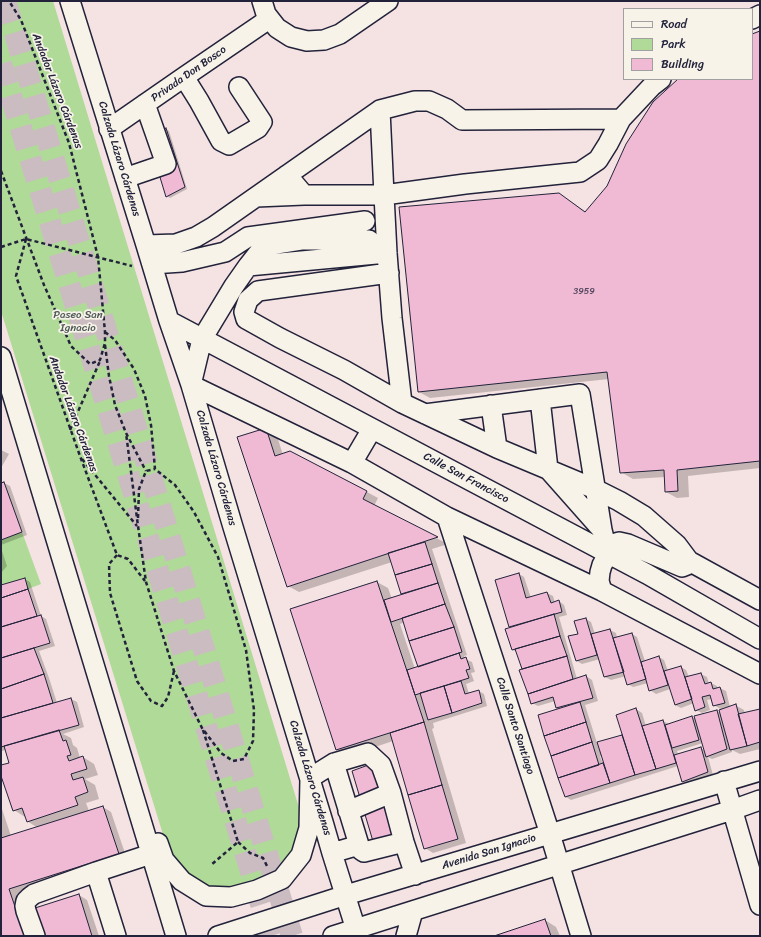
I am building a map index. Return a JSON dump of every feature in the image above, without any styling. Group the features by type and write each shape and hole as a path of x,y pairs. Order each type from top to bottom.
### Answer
{"street":[{"path":"262,1 266,14 277,28 291,37 307,41 324,40 340,34 388,1"},
{"name":"Calzada Lázaro Cárdenas","path":"72,2 109,128 169,321 191,385 357,932"},
{"name":"Privada Don Bosco","path":"109,128 269,19"},
{"path":"184,77 199,100 221,141 229,145 258,128 262,122 238,87"},
{"path":"256,197 304,195 384,196 465,184 580,172 598,160 621,119 652,86 660,80"},
{"path":"146,245 176,244 213,227 380,110 415,101 429,102 447,109 462,120 621,119"},
{"path":"125,178 166,164 145,104"},
{"path":"380,110 387,253 392,318 402,403"},
{"path":"287,175 304,195"},
{"path":"236,211 248,237"},
{"path":"153,268 225,252 248,237 365,221"},
{"path":"369,240 301,240 270,245 259,252 234,286 202,339 191,385 352,463 447,517 602,591 760,674"},
{"path":"248,266 387,253"},
{"path":"389,273 258,291 248,300 244,312 246,319 344,370 402,403 497,448 595,489 619,501 644,516 678,545 689,561 760,600"},
{"name":"Calle San Francisco","path":"169,321 372,429 605,543 647,574 760,639"},
{"path":"1,357 6,391 116,738 176,936"},
{"path":"425,414 580,394 605,543 599,581 602,591"},
{"path":"540,399 548,469 605,543"},
{"path":"491,405 497,448"},
{"path":"352,463 372,429"},
{"name":"Calle Santo Santiago","path":"447,517 550,834 581,936"},
{"path":"605,543 619,542 628,544 682,567 687,565 689,561"},
{"path":"116,738 125,748 164,860 182,881 206,896 231,897 257,890 282,878 301,854 309,828 310,778 334,763 368,753 381,765 392,793 404,842 415,875"},
{"path":"334,763 360,850 364,852 404,842"},
{"name":"Avenida San Ignacio","path":"218,936 760,770"},
{"path":"724,781 760,905"},
{"path":"348,811 392,793"},
{"path":"333,936 357,932 413,911 760,800"},
{"path":"332,853 359,845"},
{"path":"35,936 25,906 26,901 34,894 151,854"},
{"path":"96,872 116,936"},
{"path":"406,936 413,911"}],"path":[{"name":"Andador Lázaro Cárdenas","path":"1,171 44,285 71,346 90,364 100,360 105,342 105,332 98,256 70,144 21,20 9,1"},
{"name":"Andador Lázaro Cárdenas","path":"26,239 16,276 70,430 117,554"},
{"path":"1,247 26,239 153,268"},
{"path":"105,332 115,340 134,369 145,396 151,425 155,469 175,485 194,512 218,557 246,650 254,710 253,741 244,759 233,761 220,752 202,728"},
{"path":"105,342 109,376 115,405 126,433 146,471 139,489 138,526"},
{"path":"70,430 100,360"},
{"path":"126,433 146,582 174,671 202,728 238,842 250,853 263,858 269,869"},
{"path":"80,456 138,526"},
{"path":"146,471 155,469"},
{"path":"146,582 128,559 117,554 109,564 110,593 137,681 151,702 162,706 168,697 174,671"},
{"path":"211,865 238,842"}],"green space":[{"name":"Paseo San Ignacio","path":"1,1 53,1 300,811 302,837 293,859 272,876 244,888 217,891 196,884 176,866 166,844 1,311"},
{"path":"22,532 41,584 28,589 25,578 1,585 1,540"}],"building":[{"path":"760,31 760,461 677,470 678,491 665,492 664,470 620,473 607,372 418,392 399,207 559,193 585,212 607,186 626,144 653,102 677,80 753,80 753,34"},
{"path":"166,128 185,187 166,197 149,141"},
{"path":"266,428 275,456 290,451 367,491 363,499 438,537 287,587 237,437"},
{"path":"4,482 22,532 1,540 1,483"},
{"path":"425,542 432,564 395,575 388,553"},
{"path":"432,564 438,583 401,594 395,575"},
{"path":"519,573 526,598 547,592 551,603 559,600 562,612 509,627 495,580"},
{"path":"25,578 28,589 1,598 1,585"},
{"path":"377,581 424,722 336,750 290,609"},
{"path":"438,583 445,604 391,622 384,600"},
{"path":"28,589 37,616 1,627 1,598"},
{"path":"445,604 454,627 409,641 402,618"},
{"path":"554,614 560,636 512,650 505,629"},
{"path":"41,615 50,643 1,658 1,627"},
{"path":"586,618 597,655 576,661 568,636 578,634 574,621"},
{"path":"454,627 462,652 418,667 409,641"},
{"path":"610,629 624,672 604,677 591,634"},
{"path":"632,633 646,679 627,685 613,638"},
{"path":"560,636 567,656 522,669 515,649"},
{"path":"34,648 44,674 1,689 1,658"},
{"path":"459,653 461,659 466,657 470,669 466,670 469,678 415,695 407,670"},
{"path":"567,656 573,679 528,694 519,670"},
{"path":"659,656 668,685 649,691 641,662"},
{"path":"681,666 692,699 675,705 664,671"},
{"path":"701,673 705,684 711,682 713,689 720,687 725,703 713,706 710,695 702,697 705,707 695,711 685,677"},
{"path":"44,674 53,703 1,718 1,689"},
{"path":"586,675 593,698 556,708 553,697 531,704 528,694"},
{"path":"461,681 465,694 479,690 482,703 452,713 444,686"},
{"path":"444,686 452,713 428,720 420,693"},
{"path":"71,698 79,725 1,747 1,718"},
{"path":"580,702 586,722 544,736 538,715"},
{"path":"736,704 747,746 730,750 719,710"},
{"path":"636,708 656,769 635,775 616,715"},
{"path":"760,709 760,742 747,746 738,714"},
{"path":"717,710 727,749 706,757 694,716"},
{"path":"692,716 699,740 672,748 665,725"},
{"path":"663,720 676,763 656,769 642,726"},
{"path":"424,722 442,785 408,795 390,733"},
{"path":"586,722 592,742 551,756 544,736"},
{"path":"59,730 63,741 66,740 71,755 67,756 69,761 83,756 87,769 71,774 73,780 83,777 88,792 75,797 78,805 27,822 22,808 13,811 1,776 1,765 9,763 4,746"},
{"path":"622,735 635,775 610,783 597,742"},
{"path":"592,742 599,765 558,778 551,756"},
{"path":"701,747 708,772 682,782 674,755"},
{"path":"603,763 610,783 565,797 558,778"},
{"path":"371,764 395,842 375,848 352,771"},
{"path":"442,785 458,839 424,849 408,795"},
{"path":"103,806 119,854 9,889 25,936 1,936 1,838"},
{"path":"79,894 92,936 44,936 35,908"},
{"path":"545,919 551,936 494,936"}],"tunnel":[{"path":"5,1 292,936"},
{"path":"1,64 271,936"}]}
